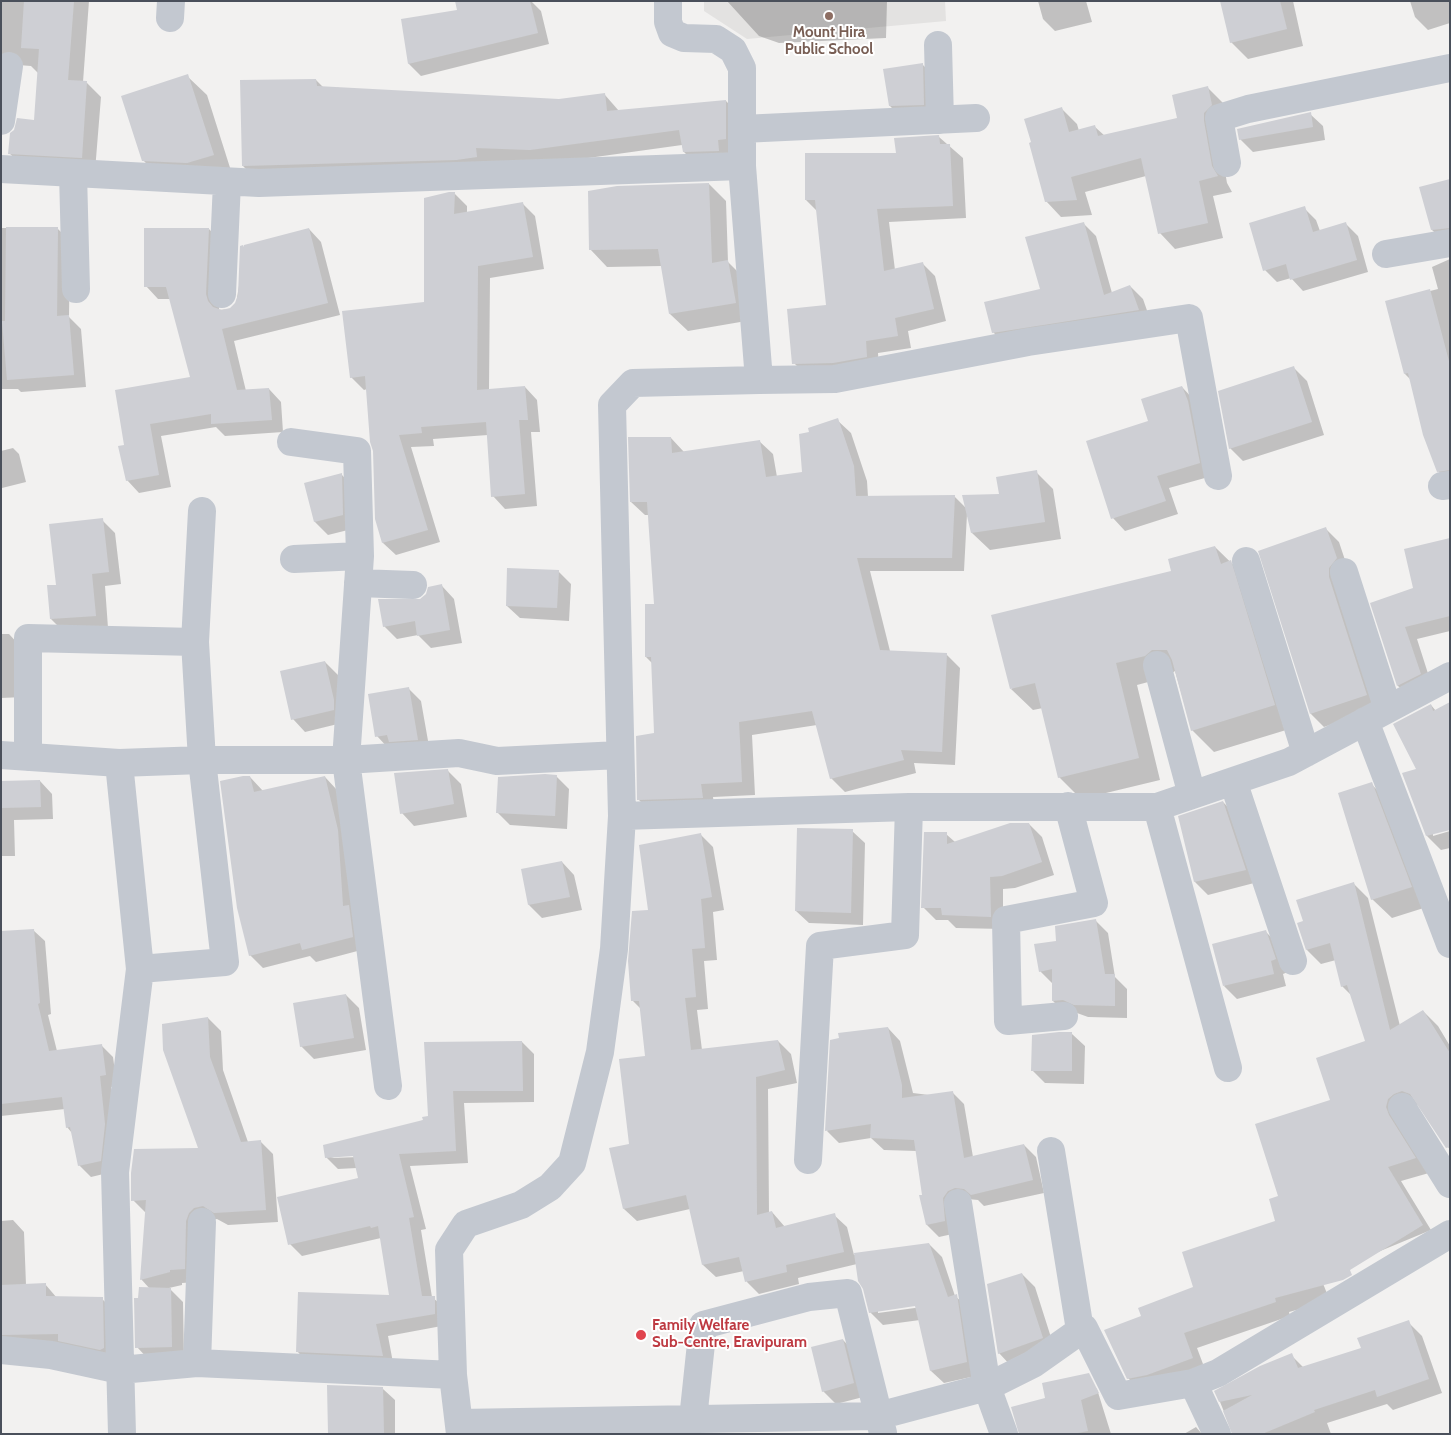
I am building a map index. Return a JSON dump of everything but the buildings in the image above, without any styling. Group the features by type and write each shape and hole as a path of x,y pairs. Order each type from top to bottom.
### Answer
{"street":[{"path":"668,1 668,22 672,33 684,38 716,39 733,50 742,68 742,166 759,380"},
{"path":"938,45 940,120"},
{"path":"1,121 9,66"},
{"path":"1227,163 1219,118 1248,109 1450,68"},
{"path":"742,129 976,118"},
{"path":"1,169 269,183 742,166"},
{"path":"73,173 76,289"},
{"path":"222,294 227,182"},
{"path":"1386,254 1450,243"},
{"path":"1218,476 1189,318 1028,342 835,379 633,384 612,405 619,756 622,816 614,949 600,1052 572,1164 550,1187 521,1205 466,1224 449,1250 453,1375 459,1428 687,1424 881,1425 987,1387 1033,1364 1084,1328 1118,1396 1193,1383 1218,1373 1450,1234"},
{"path":"291,442 357,451 360,556 346,760 388,1086"},
{"path":"140,969 224,962 202,760 195,642 202,511"},
{"path":"294,559 360,556"},
{"path":"1246,561 1306,753"},
{"path":"1344,572 1377,715 1450,944"},
{"path":"358,583 413,585"},
{"path":"28,757 28,638 195,642"},
{"path":"1157,665 1192,795"},
{"path":"622,816 909,807 1157,807 1289,762 1450,676"},
{"path":"1,755 119,763 202,760 346,760 459,753 497,761 619,756"},
{"path":"119,763 140,969 115,1172 122,1434"},
{"path":"1233,781 1293,961"},
{"path":"1064,1016 1008,1021 1006,920 1094,903 1068,806"},
{"path":"808,1160 820,946 904,936 909,807"},
{"path":"1157,807 1228,1068"},
{"path":"1402,1107 1450,1184"},
{"path":"1051,1151 1080,1330"},
{"path":"958,1203 987,1387 1004,1434"},
{"path":"197,1363 202,1222"},
{"path":"687,1424 703,1325 809,1297 848,1293 881,1425"},
{"path":"1,1350 51,1355 120,1370 197,1363 453,1375"},
{"path":"1193,1383 1216,1434"}],"shaded area":[{"name":"Mount Hira Public School","path":"704,1 945,1 946,21 747,39 704,11"}],"place":[{"name":"Mount Hira Public School","path":"829,16"},
{"name":"Family Welfare Sub-Centre, Eravipuram","path":"641,1335"}]}
